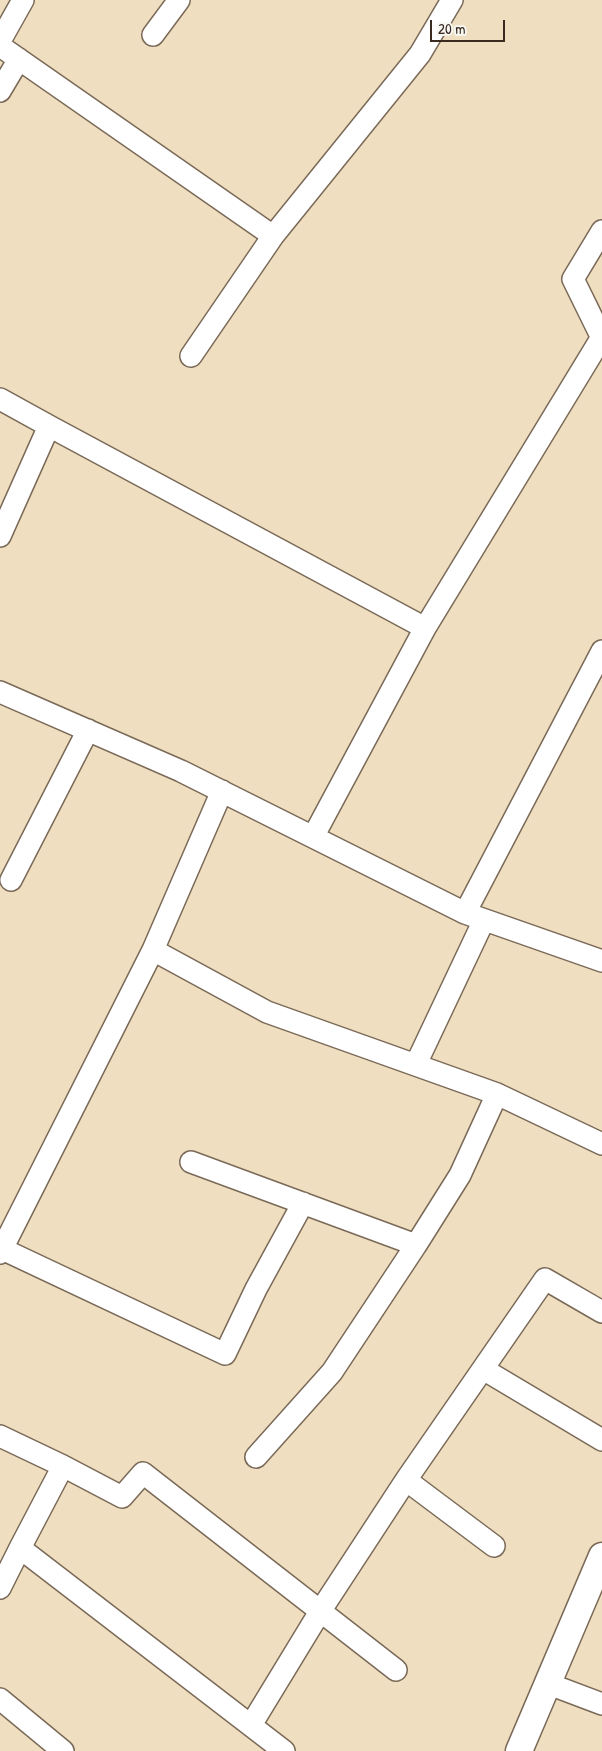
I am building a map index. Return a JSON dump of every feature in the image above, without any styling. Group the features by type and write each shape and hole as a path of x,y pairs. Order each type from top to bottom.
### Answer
{"street":[{"path":"0,41 23,0"},
{"path":"153,35 179,0"},
{"path":"191,356 273,236 420,54 452,0"},
{"path":"0,46 273,236"},
{"path":"0,91 19,59"},
{"path":"313,837 425,628 602,337 573,279 602,231"},
{"path":"0,399 425,628"},
{"path":"0,536 49,426"},
{"path":"416,1064 474,916 602,651"},
{"path":"0,692 222,791 474,916 602,961"},
{"path":"12,880 88,730"},
{"path":"222,791 153,950 1,1250 225,1354 256,1289 303,1203"},
{"path":"153,950 267,1012 497,1094 602,1144"},
{"path":"256,1457 332,1372 460,1175 497,1094"},
{"path":"191,1162 416,1245"},
{"path":"251,1725 321,1610 406,1480 545,1280 602,1312"},
{"path":"482,1369 602,1440"},
{"path":"0,1436 122,1497 143,1473 396,1670"},
{"path":"0,1588 63,1466"},
{"path":"406,1480 494,1546"},
{"path":"20,1548 284,1751"},
{"path":"520,1751 602,1556"},
{"path":"549,1684 602,1704"},
{"path":"0,1699 64,1751"}]}
